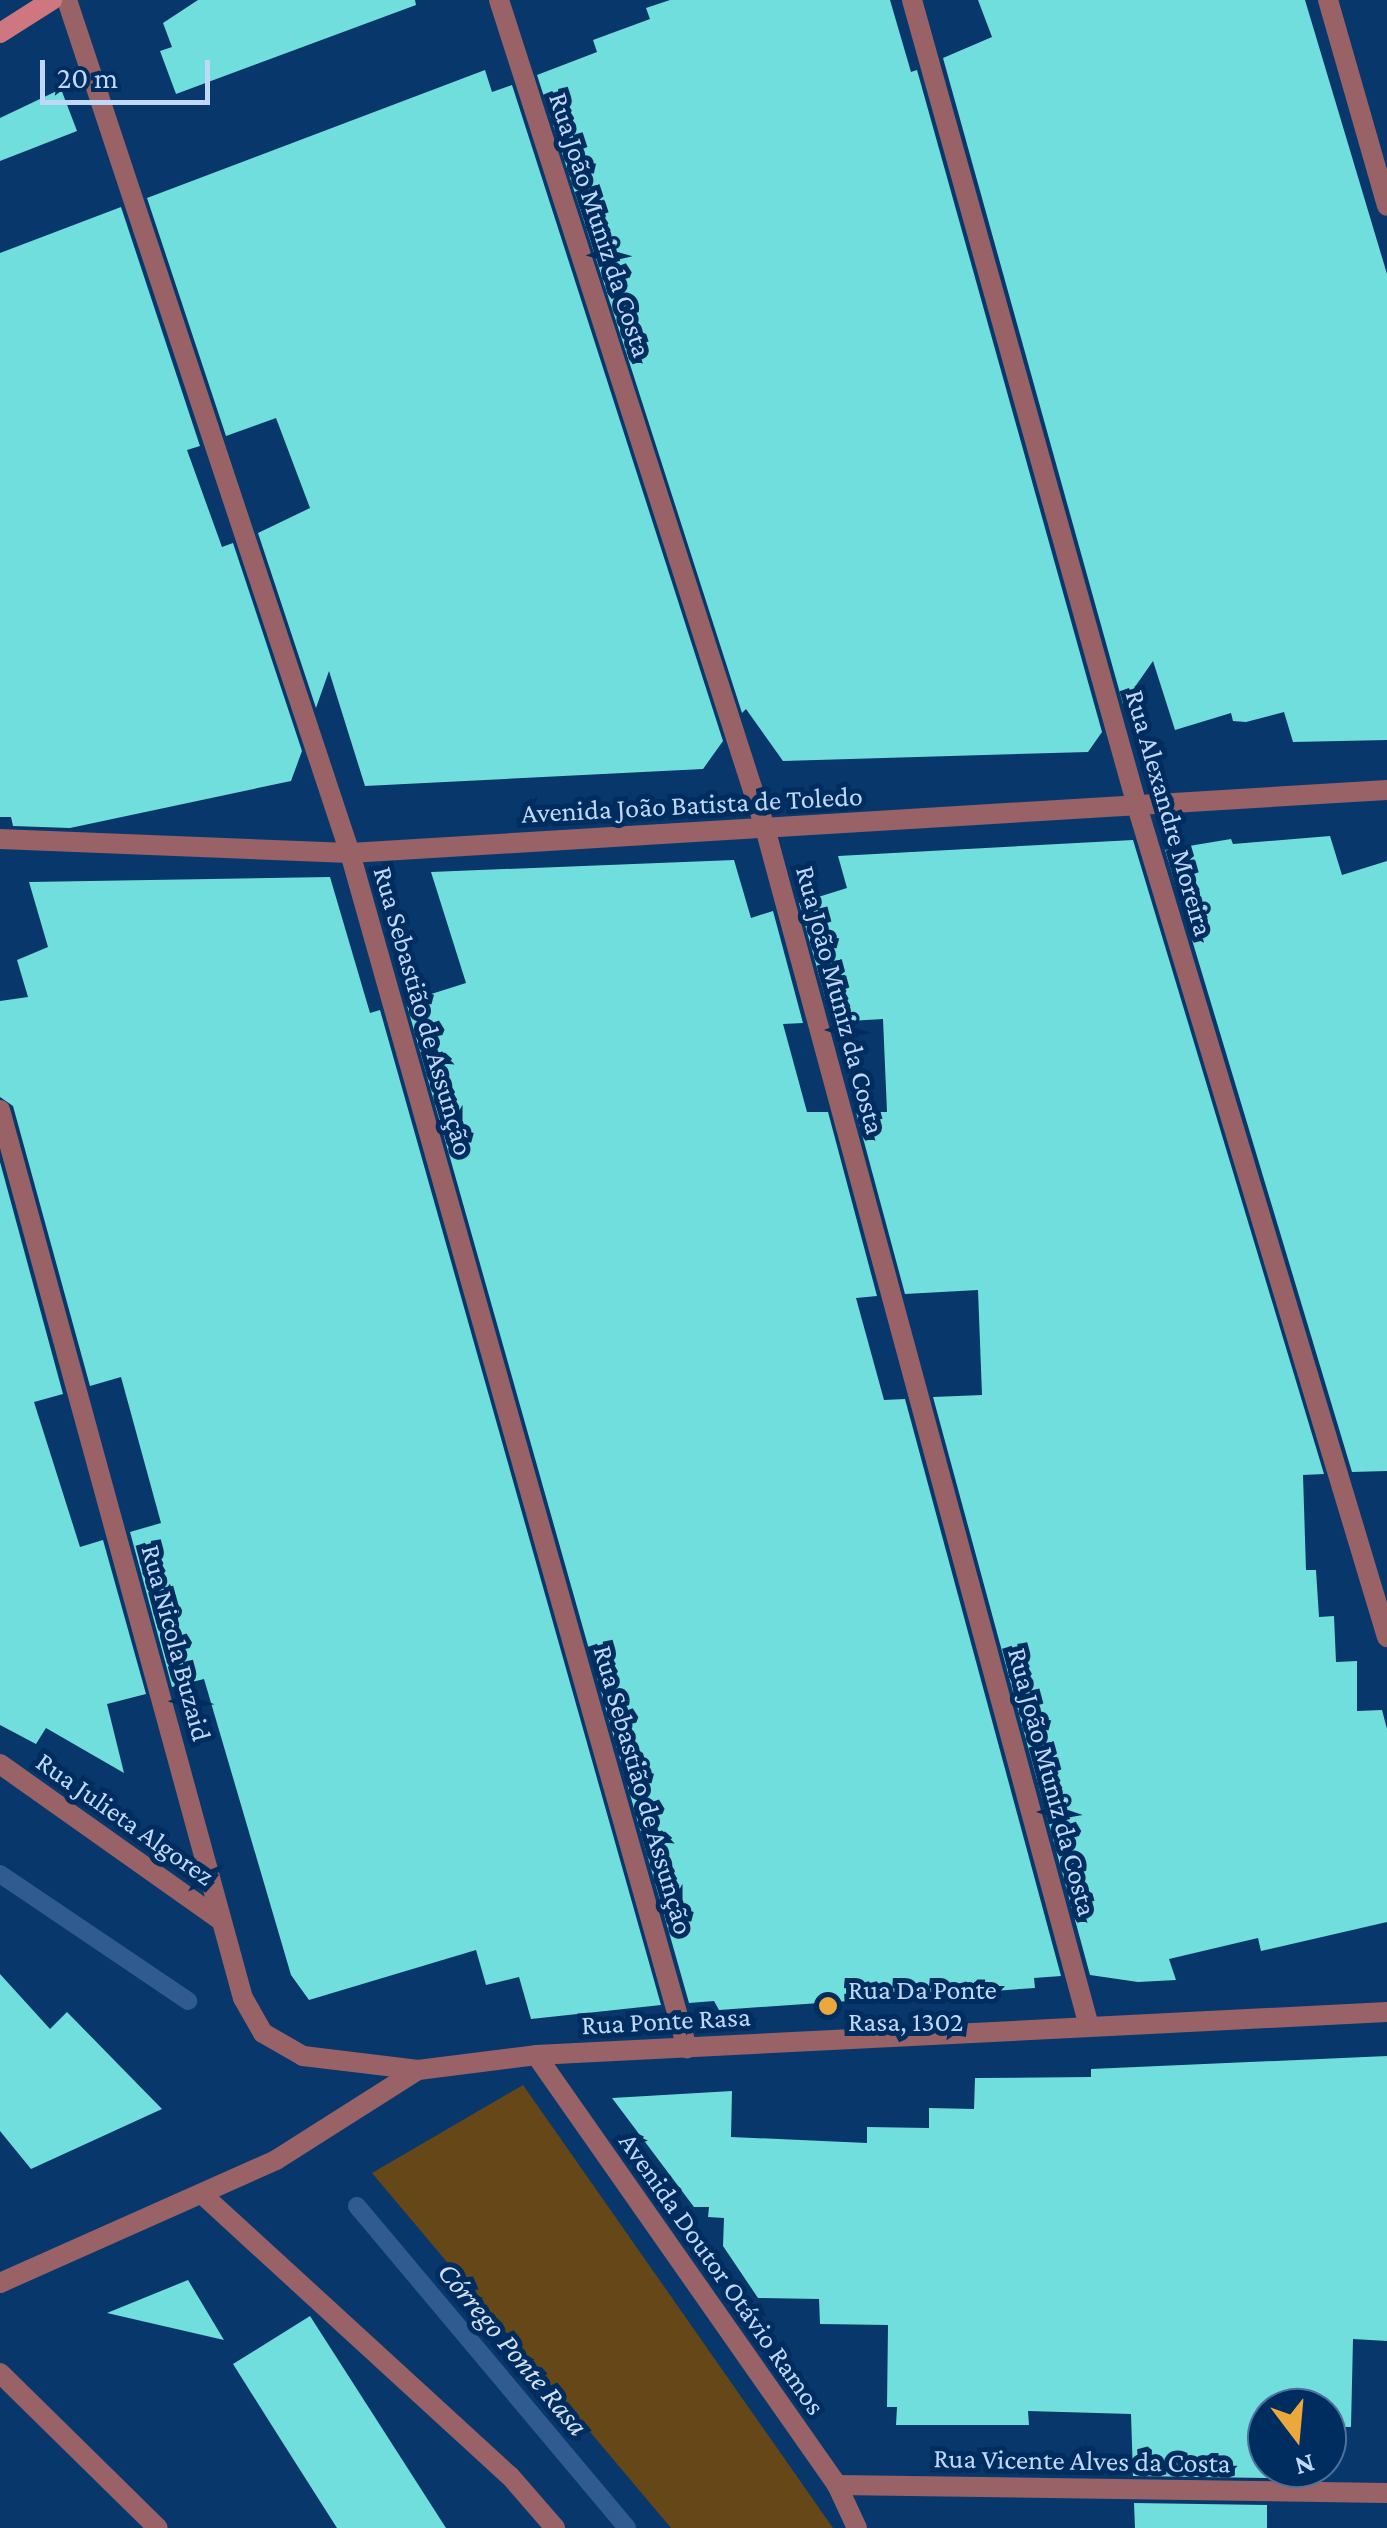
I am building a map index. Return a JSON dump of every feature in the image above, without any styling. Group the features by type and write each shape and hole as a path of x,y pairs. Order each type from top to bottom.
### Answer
{"main road":[{"path":"0,32 52,0"}],"street":[{"name":"Rua Sebastião de Assunção","path":"67,0 350,853 687,2048"},
{"name":"Rua João Muniz da Costa","path":"499,0 765,828 1089,2026"},
{"name":"Rua Alexandre Moreira","path":"912,0 1137,806 1387,1637"},
{"path":"1328,0 1387,206"},
{"name":"Avenida João Batista de Toledo","path":"0,839 350,853 1387,790"},
{"name":"Rua Nicola Buzaid","path":"0,1110 242,1998 263,2032 303,2056 418,2070"},
{"name":"Rua Julieta Algorez","path":"0,1764 219,1919"},
{"name":"Rua Ponte Rasa","path":"0,2283 224,2186 328,2132 418,2070 536,2054 1387,2012"},
{"name":"Avenida Doutor Otávio Ramos","path":"536,2054 836,2486 857,2528"},
{"path":"203,2195 510,2476 555,2528"},
{"path":"0,2373 158,2528"},
{"name":"Rua Vicente Alves da Costa","path":"836,2486 1387,2494"}],"shaded area":[{"path":"523,2085 833,2528 671,2528 372,2173"}],"building":[{"path":"198,0 415,0 416,5 176,94 160,51 172,47 163,23"},
{"path":"670,0 890,0 911,72 917,70 1102,732 1088,752 783,761 746,709 742,713 537,75 597,52 593,40 650,19 646,8"},
{"path":"978,0 1305,0 1387,274 1387,740 1293,742 1284,712 1246,722 1233,721 1231,713 1175,730 1153,661 1123,704 943,58 992,37"},
{"path":"485,70 492,92 512,85 723,741 703,769 365,786 329,671 316,708 258,533 310,508 276,418 226,436 147,198"},
{"path":"61,89 77,131 0,161 0,118"},
{"path":"121,207 200,446 187,450 222,547 233,543 302,751 291,781 70,828 13,826 11,817 0,817 0,253"},
{"path":"1330,836 1342,875 1387,861 1387,1471 1352,1472 1165,850 1231,839 1233,844"},
{"path":"1133,840 1324,1474 1303,1475 1306,1570 1316,1570 1319,1617 1334,1616 1336,1662 1357,1661 1357,1711 1382,1710 1387,1729 1387,1922 1261,1951 1258,1938 1169,1959 1176,1980 1138,1982 1090,1975 933,1397 982,1395 978,1290 905,1294 856,1112 887,1112 883,1019 832,1022 799,903 847,888 838,856"},
{"path":"734,860 751,918 773,911 803,1023 783,1024 807,1112 828,1112 877,1296 856,1298 884,1400 905,1399 1061,1976 1034,1978 1035,1988 719,2010 714,2001 689,2003 406,1002 466,983 431,872"},
{"path":"330,877 370,1013 380,1010 661,2005 531,2019 519,1977 486,1985 476,1950 309,2000 291,1975 204,1679 172,1687 130,1532 161,1523 121,1377 90,1386 13,1106 0,1097 0,1001 28,997 17,960 48,947 29,882"},
{"path":"0,1162 63,1394 34,1402 80,1547 103,1540 146,1694 107,1704 124,1773 46,1728 36,1744 0,1725"},
{"path":"0,1974 50,2029 67,2012 162,2109 31,2169 0,2131"},
{"path":"1387,2056 1387,2341 1353,2339 1351,2427 1347,2427 1347,2388 1247,2388 1247,2478 1133,2476 1131,2414 1028,2411 1029,2425 896,2425 897,2407 887,2407 888,2325 820,2324 819,2299 758,2298 723,2246 724,2218 708,2217 709,2207 694,2207 612,2098 732,2091 731,2137 867,2143 867,2127 929,2128 929,2108 974,2109 975,2078 1091,2077 1091,2069"},
{"path":"188,2280 224,2340 107,2313"},
{"path":"310,2316 446,2528 337,2528 233,2364"},
{"path":"1134,2503 1267,2505 1267,2528 1135,2528"}],"waterway":[{"name":"Córrego Ponte Rasa","path":"0,1874 188,2001"},
{"name":"Córrego Ponte Rasa","path":"357,2206 627,2528"}],"place":[{"name":"Rua Da Ponte Rasa, 1302","path":"828,2006"}]}
